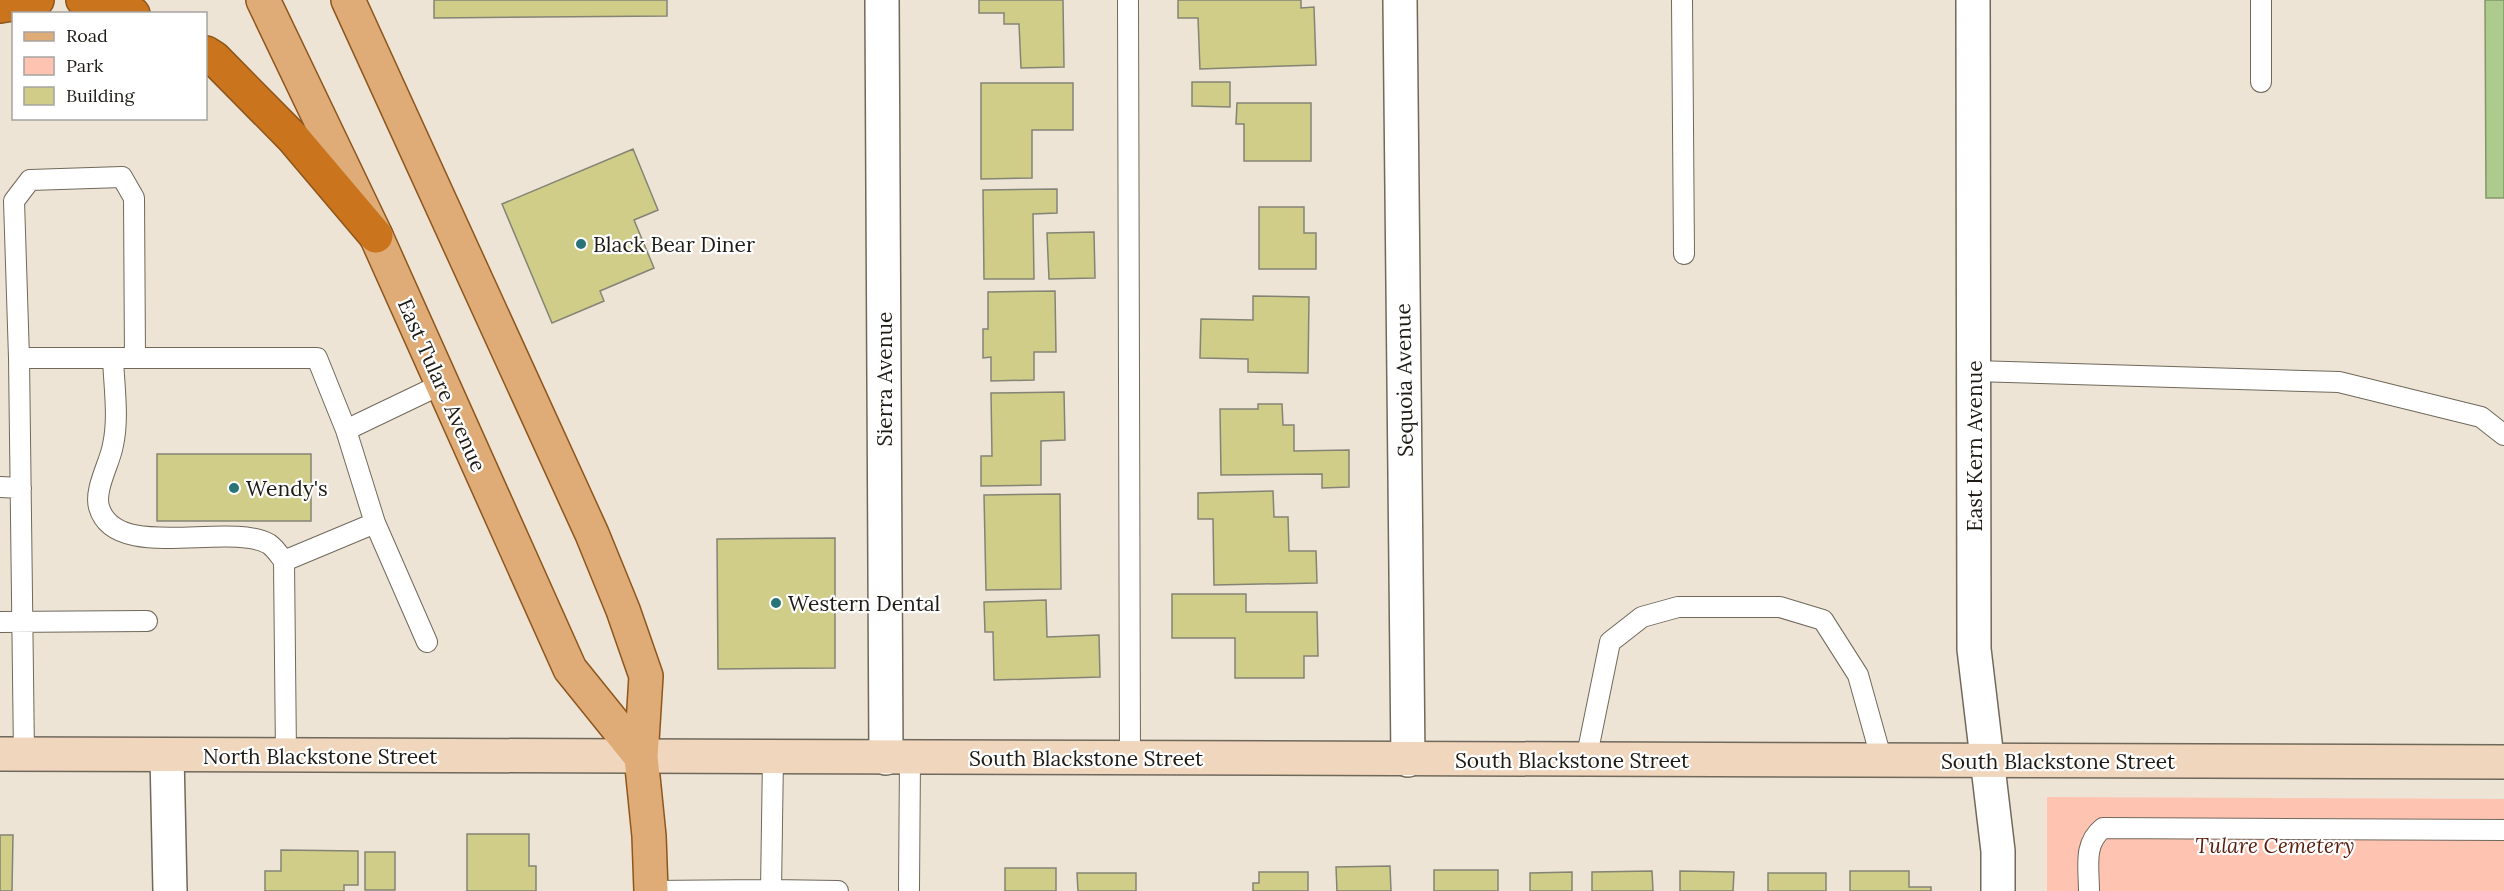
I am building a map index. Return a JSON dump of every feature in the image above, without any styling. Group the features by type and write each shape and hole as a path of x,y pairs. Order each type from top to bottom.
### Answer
{"highway":[{"path":"0,6 37,0"},
{"path":"83,0 126,12"},
{"path":"207,54 293,138 376,236"}],"main road":[{"name":"East Tulare Avenue","path":"263,0 376,236 570,669 641,757"},
{"path":"348,0 560,463 623,610 646,676 641,757 650,836 651,891"},
{"name":"North Blackstone Street","path":"12,754 641,757"},
{"name":"South Blackstone Street","path":"641,757 2504,762"}],"street":[{"name":"Sierra Avenue","path":"882,0 898,758"},
{"name":"Sequoia Avenue","path":"1400,0 1408,760"},
{"name":"East Kern Avenue","path":"1973,0 1974,649 1998,850 1998,891"},
{"path":"167,755 170,891"}],"lane":[{"path":"1128,0 1130,759"},
{"path":"1682,0 1684,254"},
{"path":"2261,0 2261,82"},
{"path":"12,754 23,623 14,201 30,180 122,177 134,198 135,358"},
{"path":"19,358 317,358 346,430 375,523 427,642"},
{"path":"113,358 114,445 104,471 99,506 108,525 129,535 246,537 270,545 284,561 286,756"},
{"path":"1974,371 2339,382 2481,417 2504,435"},
{"path":"346,430 442,384"},
{"path":"0,488 21,488"},
{"path":"284,561 375,523"},
{"path":"1586,760 1610,642 1642,617 1678,607 1780,607 1823,620 1858,675 1882,761"},
{"path":"0,622 147,621"},
{"path":"771,891 773,757"},
{"path":"898,758 909,889"},
{"path":"2089,891 2089,846 2093,836 2103,828 2504,830"},
{"path":"651,891 838,891"}],"green space":[{"name":"Tulare Cemetery","path":"2047,797 2504,799 2504,891 2047,891"}],"shaded area":[{"path":"2485,0 2504,0 2504,198 2486,198"}],"building":[{"path":"434,0 667,0 667,16 434,18"},
{"path":"979,0 1063,0 1064,67 1021,68 1019,24 1004,24 1004,13 979,13"},
{"path":"1178,0 1301,0 1301,8 1314,7 1316,65 1200,69 1198,18 1178,18"},
{"path":"1192,82 1230,82 1230,107 1192,106"},
{"path":"981,83 1073,83 1073,130 1032,130 1032,178 981,179"},
{"path":"1237,103 1311,103 1311,161 1244,161 1244,124 1236,124"},
{"name":"Black Bear Diner","path":"633,149 658,210 634,220 654,268 600,291 604,301 552,323 502,204"},
{"path":"1057,189 1057,213 1033,214 1034,279 984,279 983,190"},
{"path":"1259,207 1304,207 1304,233 1316,233 1316,269 1259,269"},
{"path":"1094,232 1095,278 1049,279 1047,233"},
{"path":"1055,291 1056,352 1034,352 1034,380 991,381 991,357 983,358 983,329 988,329 988,292"},
{"path":"1253,296 1309,297 1308,373 1248,372 1248,359 1200,358 1201,319 1253,320"},
{"path":"1064,392 1065,440 1041,441 1041,485 981,486 981,456 992,456 991,393"},
{"path":"1258,404 1282,404 1283,425 1294,425 1294,451 1349,450 1349,487 1322,488 1322,474 1221,475 1220,409 1258,409"},
{"name":"Wendy's","path":"157,454 311,454 311,521 157,521"},
{"path":"1273,491 1274,517 1288,517 1289,551 1316,551 1317,583 1214,585 1213,519 1198,519 1198,493"},
{"path":"1060,494 1061,589 986,590 984,495"},
{"name":"Western Dental","path":"835,538 835,668 718,669 717,539"},
{"path":"1172,594 1246,594 1246,612 1317,612 1318,656 1304,656 1304,678 1235,678 1235,638 1172,638"},
{"path":"1046,600 1047,637 1099,635 1100,677 994,680 993,632 985,632 984,602"},
{"path":"467,834 529,834 529,866 536,866 536,891 467,891"},
{"path":"0,835 13,835 12,891 0,891"},
{"path":"281,850 358,851 358,885 344,885 344,891 265,891 265,871 281,871"},
{"path":"365,852 395,852 395,890 365,890"},
{"path":"1390,866 1391,891 1337,891 1336,867"},
{"path":"1005,868 1056,868 1056,891 1005,891"},
{"path":"1434,870 1498,870 1498,891 1434,891"},
{"path":"1652,871 1653,891 1592,891 1592,872"},
{"path":"1680,871 1734,872 1733,891 1680,891"},
{"path":"1850,871 1909,871 1909,887 1931,887 1931,891 1850,891"},
{"path":"1259,872 1308,872 1308,891 1253,891 1253,883 1259,883"},
{"path":"1572,872 1572,891 1530,891 1530,873"},
{"path":"1077,873 1136,873 1136,891 1078,891"},
{"path":"1768,873 1826,873 1826,891 1768,891"}],"place":[{"name":"Black Bear Diner","path":"581,244"},
{"name":"Wendy's","path":"234,488"},
{"name":"Western Dental","path":"776,603"}]}
